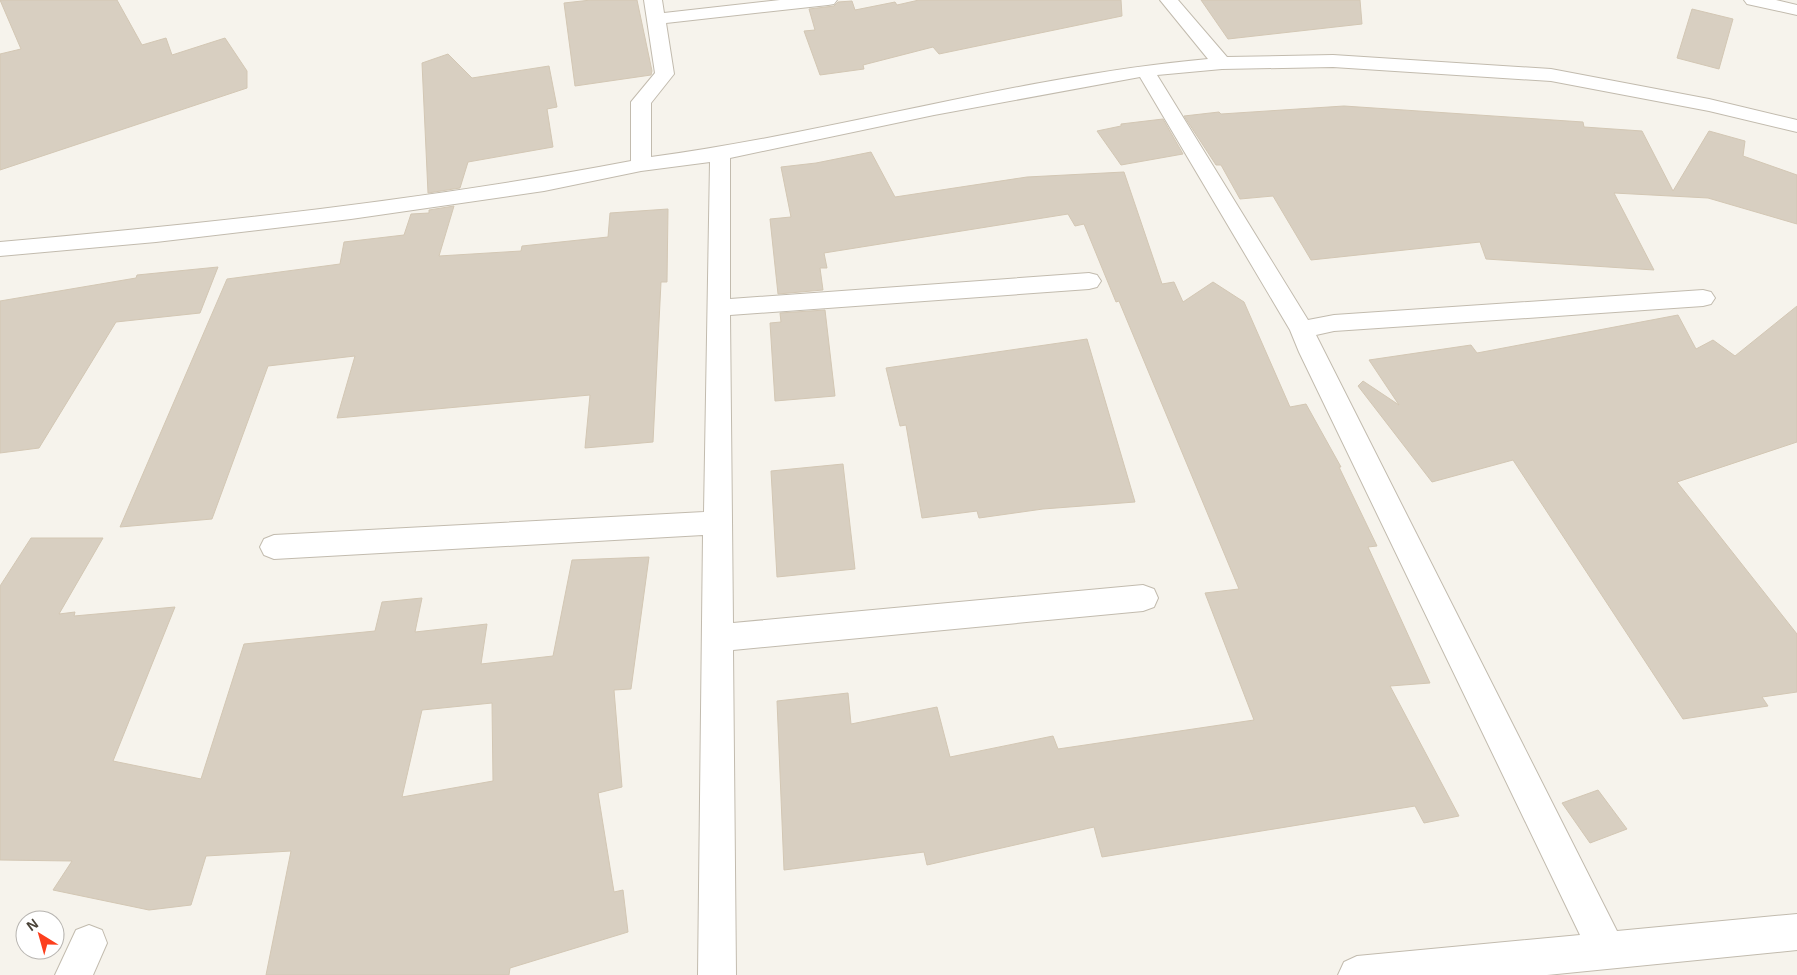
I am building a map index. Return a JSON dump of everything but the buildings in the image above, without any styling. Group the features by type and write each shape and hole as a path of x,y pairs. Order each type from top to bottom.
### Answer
{"street":[{"path":"642,165 641,102 665,74 653,0"},
{"path":"656,20 795,2 828,0"},
{"path":"1169,0 1222,63"},
{"path":"1753,0 1797,10"},
{"path":"0,249 156,235 351,212 544,184 642,165 720,154 934,109 1145,70 1222,63 1333,61 1551,75 1709,105 1797,126"},
{"path":"1145,70 1302,330 1311,352 1606,950"},
{"path":"718,975 717,523 720,154"},
{"path":"718,308 1089,281"},
{"path":"1302,330 1334,323 1703,298"},
{"path":"274,547 717,523"},
{"path":"717,638 1143,598"},
{"path":"1357,975 1797,932"},
{"path":"74,975 89,943"}]}
